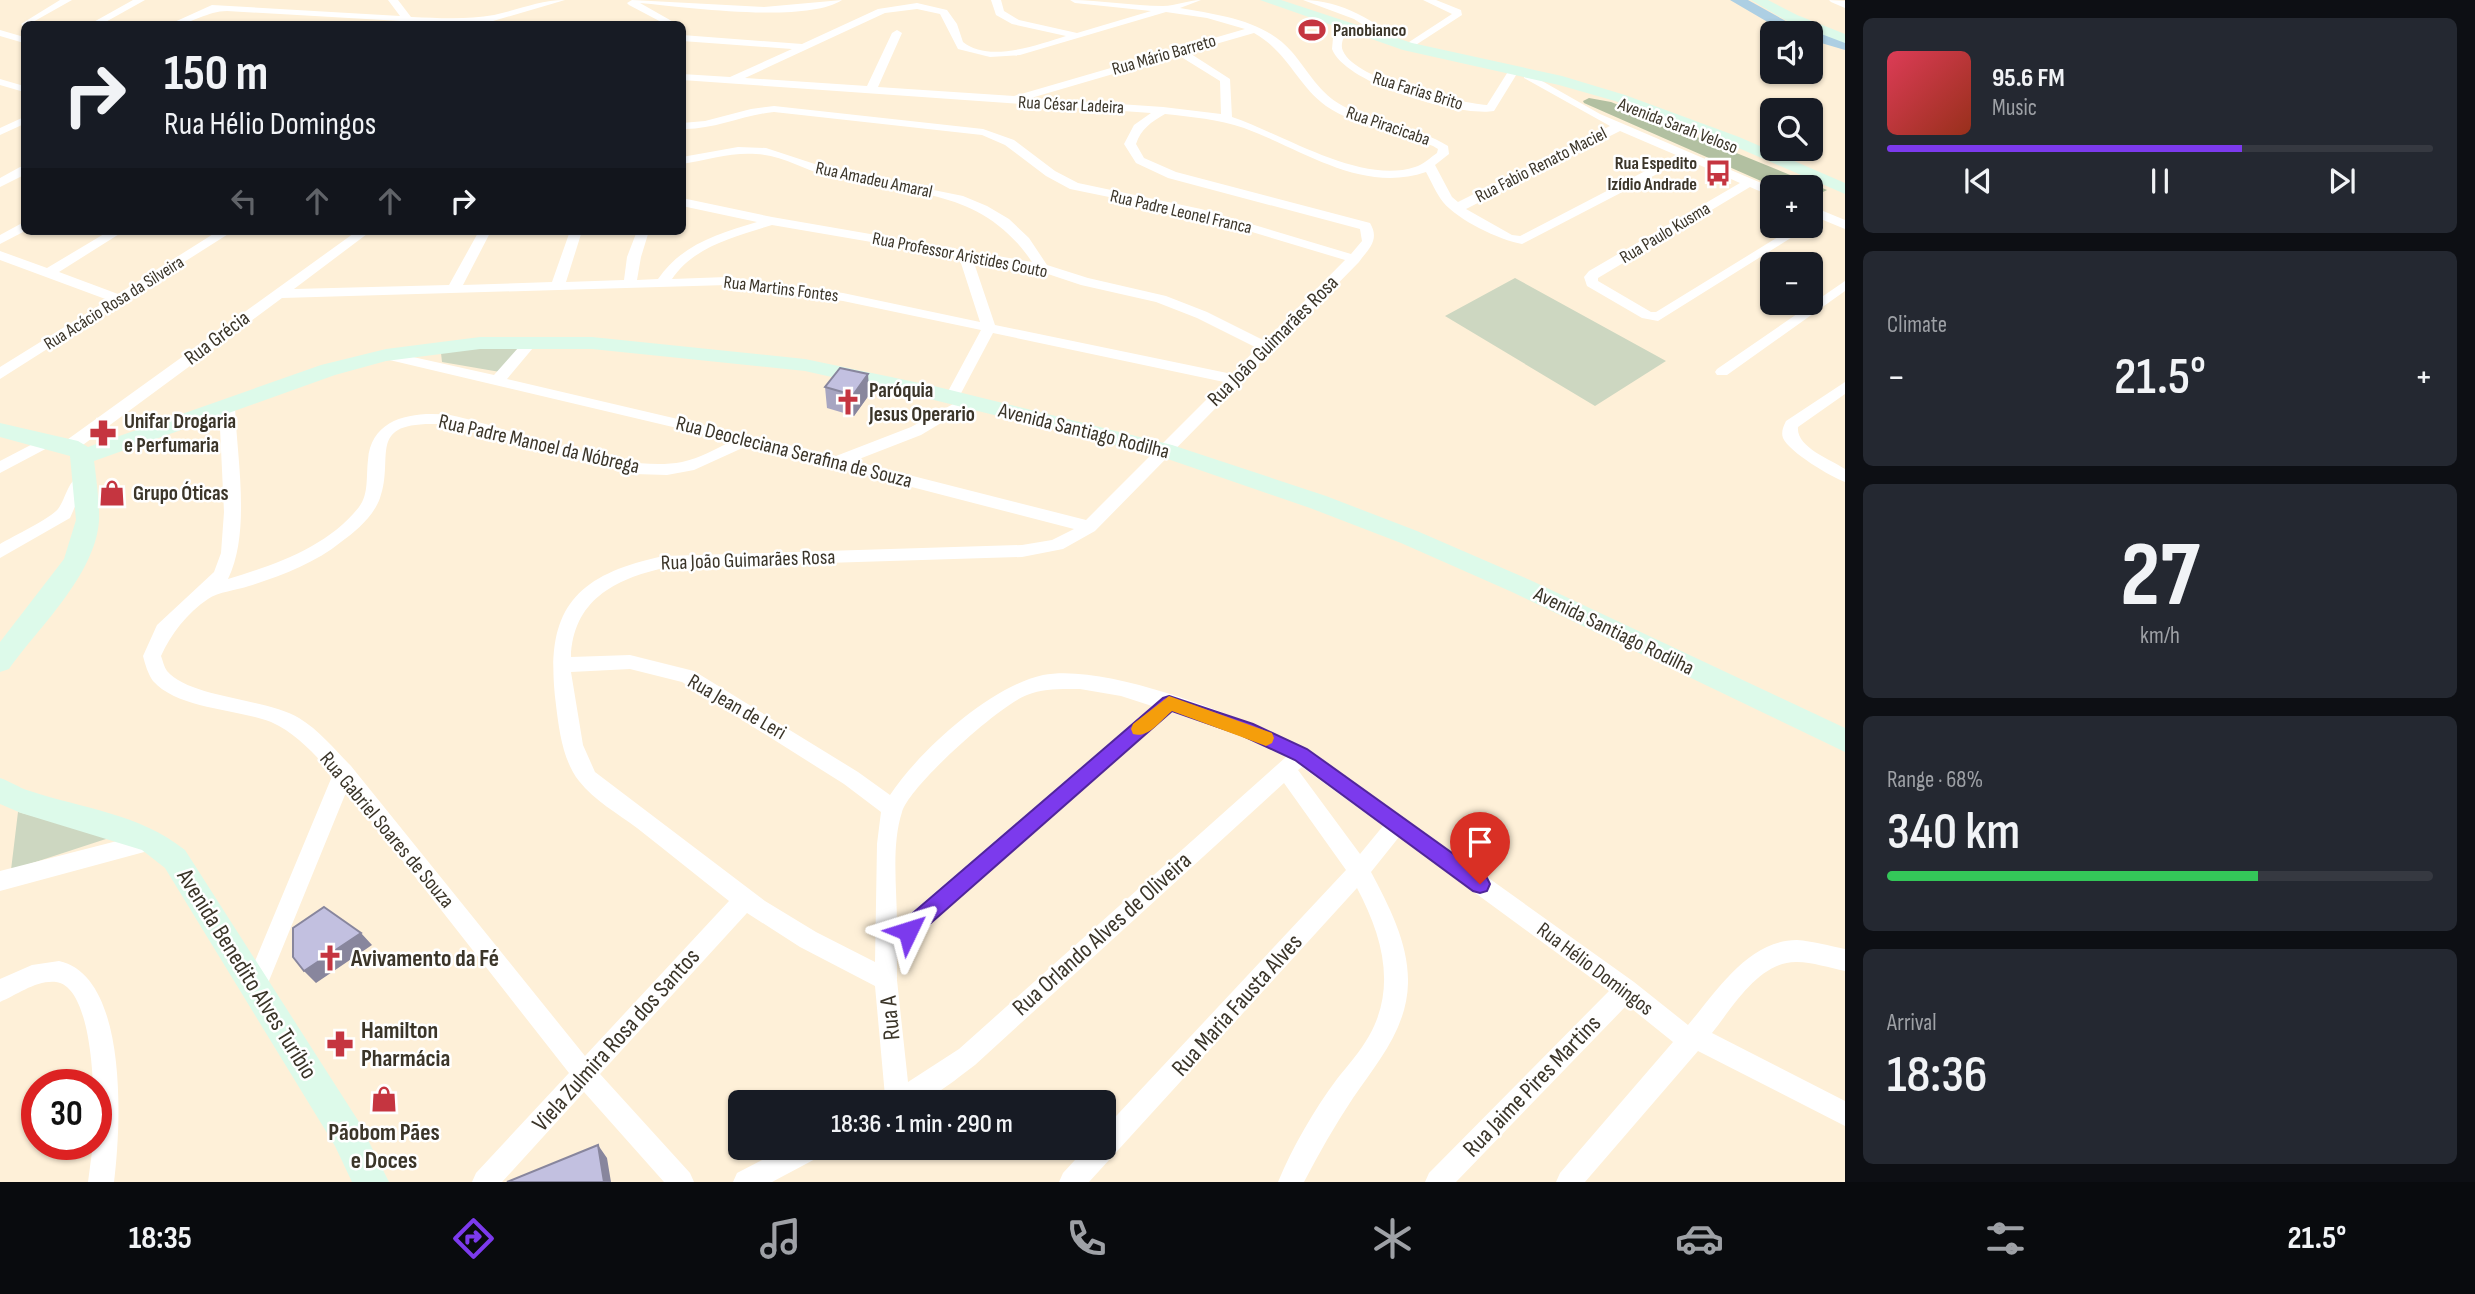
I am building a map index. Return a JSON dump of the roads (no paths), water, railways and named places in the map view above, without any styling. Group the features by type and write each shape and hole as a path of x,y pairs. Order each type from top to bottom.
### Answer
{"main road":[{"name":"Avenida Sarah Veloso","path":"1267,0 1405,47 1585,87 1733,140 1845,189"},
{"path":"1758,0 1793,18 1845,39"},
{"name":"Avenida Sarah Veloso","path":"1547,80 1690,129 1845,195"},
{"name":"Avenida Santiago Rodilha","path":"79,461 328,370 386,355 480,343 531,342 671,350 804,365 959,399 1164,450 1318,502 1409,537 1521,586 1845,741"},
{"path":"0,430 48,441 79,461 87,524 82,547 70,571 0,662"},
{"name":"Avenida Benedito Alves Turíbio","path":"0,790 21,801 118,828 152,841 175,859 347,1134 371,1182"}],"street":[{"path":"32,21 67,0"},
{"path":"101,21 140,0"},
{"path":"298,0 315,21"},
{"path":"393,0 408,20"},
{"path":"465,21 493,18 560,0"},
{"path":"626,0 666,21"},
{"path":"638,0 780,9 837,0"},
{"path":"709,0 723,6"},
{"path":"996,0 1000,13 1016,22 1077,35"},
{"name":"Rua Piracicaba","path":"1075,0 1227,19 1256,29 1278,43 1307,82 1328,103 1367,121 1440,144 1444,148 1443,154 1430,167"},
{"path":"732,80 882,11 905,7 940,11 948,17 956,43 974,52 1005,53 1046,45 1196,0"},
{"path":"1308,0 1344,11 1379,28 1405,47 1457,15 1454,9 1429,0"},
{"path":"1834,0 1845,5"},
{"path":"1184,4 1182,8 1194,14"},
{"path":"182,21 212,8 421,21"},
{"name":"Rua Farias Brito","path":"1345,26 1337,44 1338,51 1348,64 1369,77 1413,92 1477,109 1490,109 1513,72"},
{"path":"2,34 21,27"},
{"name":"Rua Mário Barreto","path":"1006,101 1256,29"},
{"path":"871,90 897,33"},
{"path":"2,34 21,39"},
{"path":"686,34 700,39 802,46"},
{"path":"1179,51 1225,79 1227,119"},
{"path":"1528,76 1618,127 1760,188"},
{"name":"Rua César Ladeira","path":"686,77 1163,110 1227,119 1321,159 1359,170 1404,173 1430,167"},
{"path":"0,82 21,88"},
{"path":"1054,104 1054,95 1072,82"},
{"name":"Rua Padre Leonel Franca","path":"686,126 702,126 752,110 774,109 982,132 1016,144 1046,170 1073,186 1112,197 1170,205 1354,259 1368,242 1369,234 1365,226 1172,175 1140,160 1130,144 1132,135 1144,121 1163,110"},
{"path":"0,132 21,122"},
{"name":"Rua Fabio Renato Maciel","path":"1461,207 1618,127"},
{"name":"Rua Amadeu Amaral","path":"686,160 738,151 767,152 793,158 828,173 954,198 1006,224 1024,241 1042,268"},
{"path":"1430,167 1447,199 1509,238 1522,240 1685,155"},
{"path":"0,183 21,172"},
{"name":"Rua Paulo Kusma","path":"1749,183 1594,274 1591,280 1596,287 1647,315 1658,317 1785,238"},
{"name":"Rua Professor Aristides Couto","path":"686,203 772,221 1042,268 1076,280 1167,302 1217,322 1268,348"},
{"path":"1823,218 1845,225"},
{"path":"662,283 671,267 681,257 727,236 772,221"},
{"path":"0,240 21,228"},
{"path":"48,273 111,235"},
{"name":"Rua Acácio Rosa da Silveira","path":"2,371 221,235"},
{"name":"Rua Grécia","path":"79,461 275,294 359,235"},
{"path":"454,288 483,235"},
{"path":"557,287 575,235"},
{"path":"630,285 634,257 642,235"},
{"path":"0,256 119,299"},
{"path":"837,461 916,431 959,399 989,328 965,256"},
{"name":"Rua João Guimarães Rosa","path":"886,980 795,933 597,785 583,771 576,757 566,708 562,665 563,638 571,615 598,587 614,575 640,566 664,562 1052,548 1071,540 1089,527 1354,259"},
{"name":"Rua Martins Fontes","path":"275,294 727,281 765,284 843,297 1237,380"},
{"path":"1722,372 1845,285"},
{"path":"498,380 531,342"},
{"name":"Rua Deocleciana Serafina de Souza","path":"386,355 837,461 1089,527"},
{"path":"1845,387 1791,425 1790,439 1845,476"},
{"name":"Rua Gabriel Soares de Souza","path":"227,407 232,512 230,553 221,576 163,630 152,656 160,675 181,690 244,706 292,724 344,772 585,1075 681,1182"},
{"name":"Rua Padre Manoel da Nóbrega","path":"202,593 245,581 302,558 344,532 367,509 374,481 375,450 380,438 394,427 409,421 443,418 634,469 656,471 693,467 747,439"},
{"path":"0,468 48,441"},
{"path":"0,552 64,514 73,493 79,461"},
{"name":"Rua Jean de Leri","path":"562,665 630,662 687,676 841,771 892,808"},
{"name":"Rua Hélio Domingos","path":"892,808 913,777 930,760 994,704 1020,689 1045,682 1080,681 1121,688 1169,703 1247,729 1293,762 1397,824 1693,1039 1845,1114"},
{"path":"887,948 1169,703"},
{"path":"1290,1182 1311,1140 1345,1088 1374,1052 1388,1021 1397,984 1394,956 1385,926 1359,872 1320,813 1293,762"},
{"name":"Rua Orlando Alves de Oliveira","path":"918,1090 967,1057 1293,762"},
{"path":"256,985 344,772"},
{"name":"Rua A","path":"892,808 887,844 886,980 895,1090"},
{"name":"Rua Maria Fausta Alves","path":"1072,1182 1359,872 1397,824"},
{"path":"0,881 152,841"},
{"name":"Viela Zulmira Rosa dos Santos","path":"485,1182 746,898"},
{"path":"1569,1182 1751,969 1776,954 1797,951 1845,960"},
{"path":"0,990 40,975 64,972 79,981 85,992 99,1033 105,1082 107,1126 101,1182"},
{"name":"Rua Jaime Pires Martins","path":"1438,1182 1626,990"},
{"path":"747,1182 788,1160"}],"waterway":[{"path":"1737,0 1775,21"},
{"path":"1823,39 1845,45"}],"place":[{"name":"Panobianco","path":"1312,30"},
{"name":"Rua Espedito Izídio Andrade","path":"1718,173"},
{"name":"Paróquia Jesus Operario","path":"848,402"},
{"name":"Unifar Drogaria e Perfumaria","path":"103,433"},
{"name":"Grupo Óticas","path":"112,493"},
{"name":"Avivamento da Fé","path":"330,958"},
{"name":"Hamilton Pharmácia","path":"340,1044"},
{"name":"Pãobom Pães e Doces","path":"384,1099"}]}
